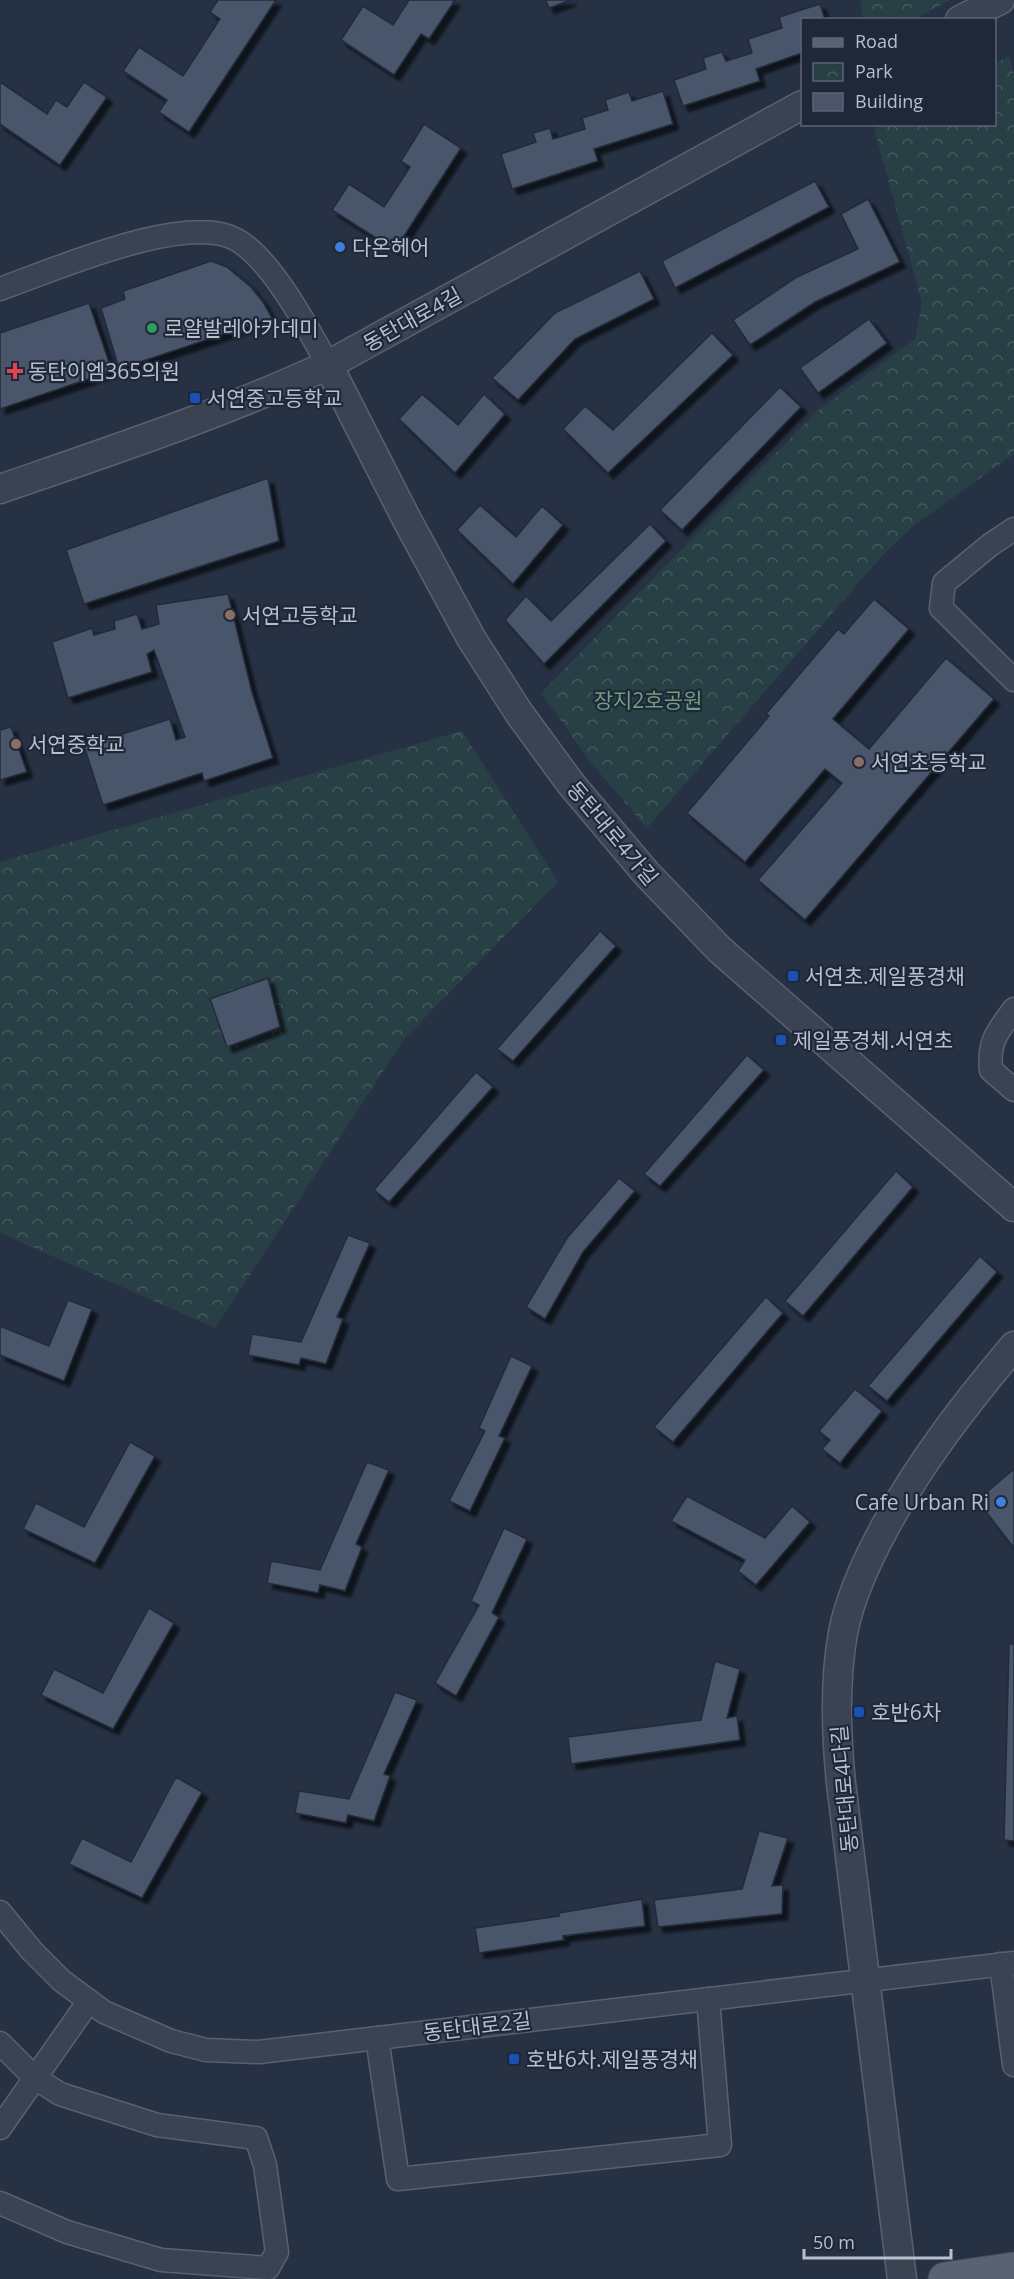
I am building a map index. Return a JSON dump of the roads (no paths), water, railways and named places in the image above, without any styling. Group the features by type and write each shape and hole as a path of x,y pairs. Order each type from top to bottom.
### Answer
{"main road":[{"path":"945,2279 1014,2269"}],"street":[{"path":"964,18 1000,0"},
{"name":"동탄대로4길","path":"0,489 122,447 294,381 328,365 801,106"},
{"path":"0,289 127,245 163,235 202,231 237,240 262,261 305,323 328,365"},
{"name":"동탄대로4가길","path":"328,365 406,518 471,638 519,713 571,784 647,874 720,950 920,1123 1014,1208"},
{"path":"1014,529 990,545 944,583 941,608 1014,680"},
{"path":"1014,1009 994,1037 989,1053 991,1070 1014,1090"},
{"name":"동탄대로4다길","path":"902,2279 836,1729 843,1632 869,1556 905,1491 934,1445 1014,1346"},
{"name":"동탄대로2길","path":"0,1912 32,1951 62,1981 104,2012 171,2041 206,2050 259,2052 1007,1964 1014,2065"},
{"path":"377,2038 398,2179 720,2145 708,1999"},
{"path":"0,2128 89,2001"},
{"path":"0,2043 35,2078 60,2094 157,2125 256,2138 265,2165 277,2252 268,2268 161,2260 67,2232 0,2203"}],"place":[{"name":"다온헤어","path":"340,247"},
{"name":"로얄발레아카데미","path":"152,328"},
{"name":"동탄이엠365의원","path":"15,371"},
{"name":"서연중고등학교","path":"195,398"},
{"name":"서연고등학교","path":"230,615"},
{"name":"서연중학교","path":"16,744"},
{"name":"서연초등학교","path":"859,762"},
{"name":"서연초.제일풍경채","path":"793,976"},
{"name":"제일풍경체.서연초","path":"781,1040"},
{"name":"Cafe Urban Ri","path":"1001,1502"},
{"name":"호반6차","path":"859,1712"},
{"name":"호반6차.제일풍경채","path":"514,2059"}],"park label":[{"name":"장지2호공원","path":"648,700"}]}
